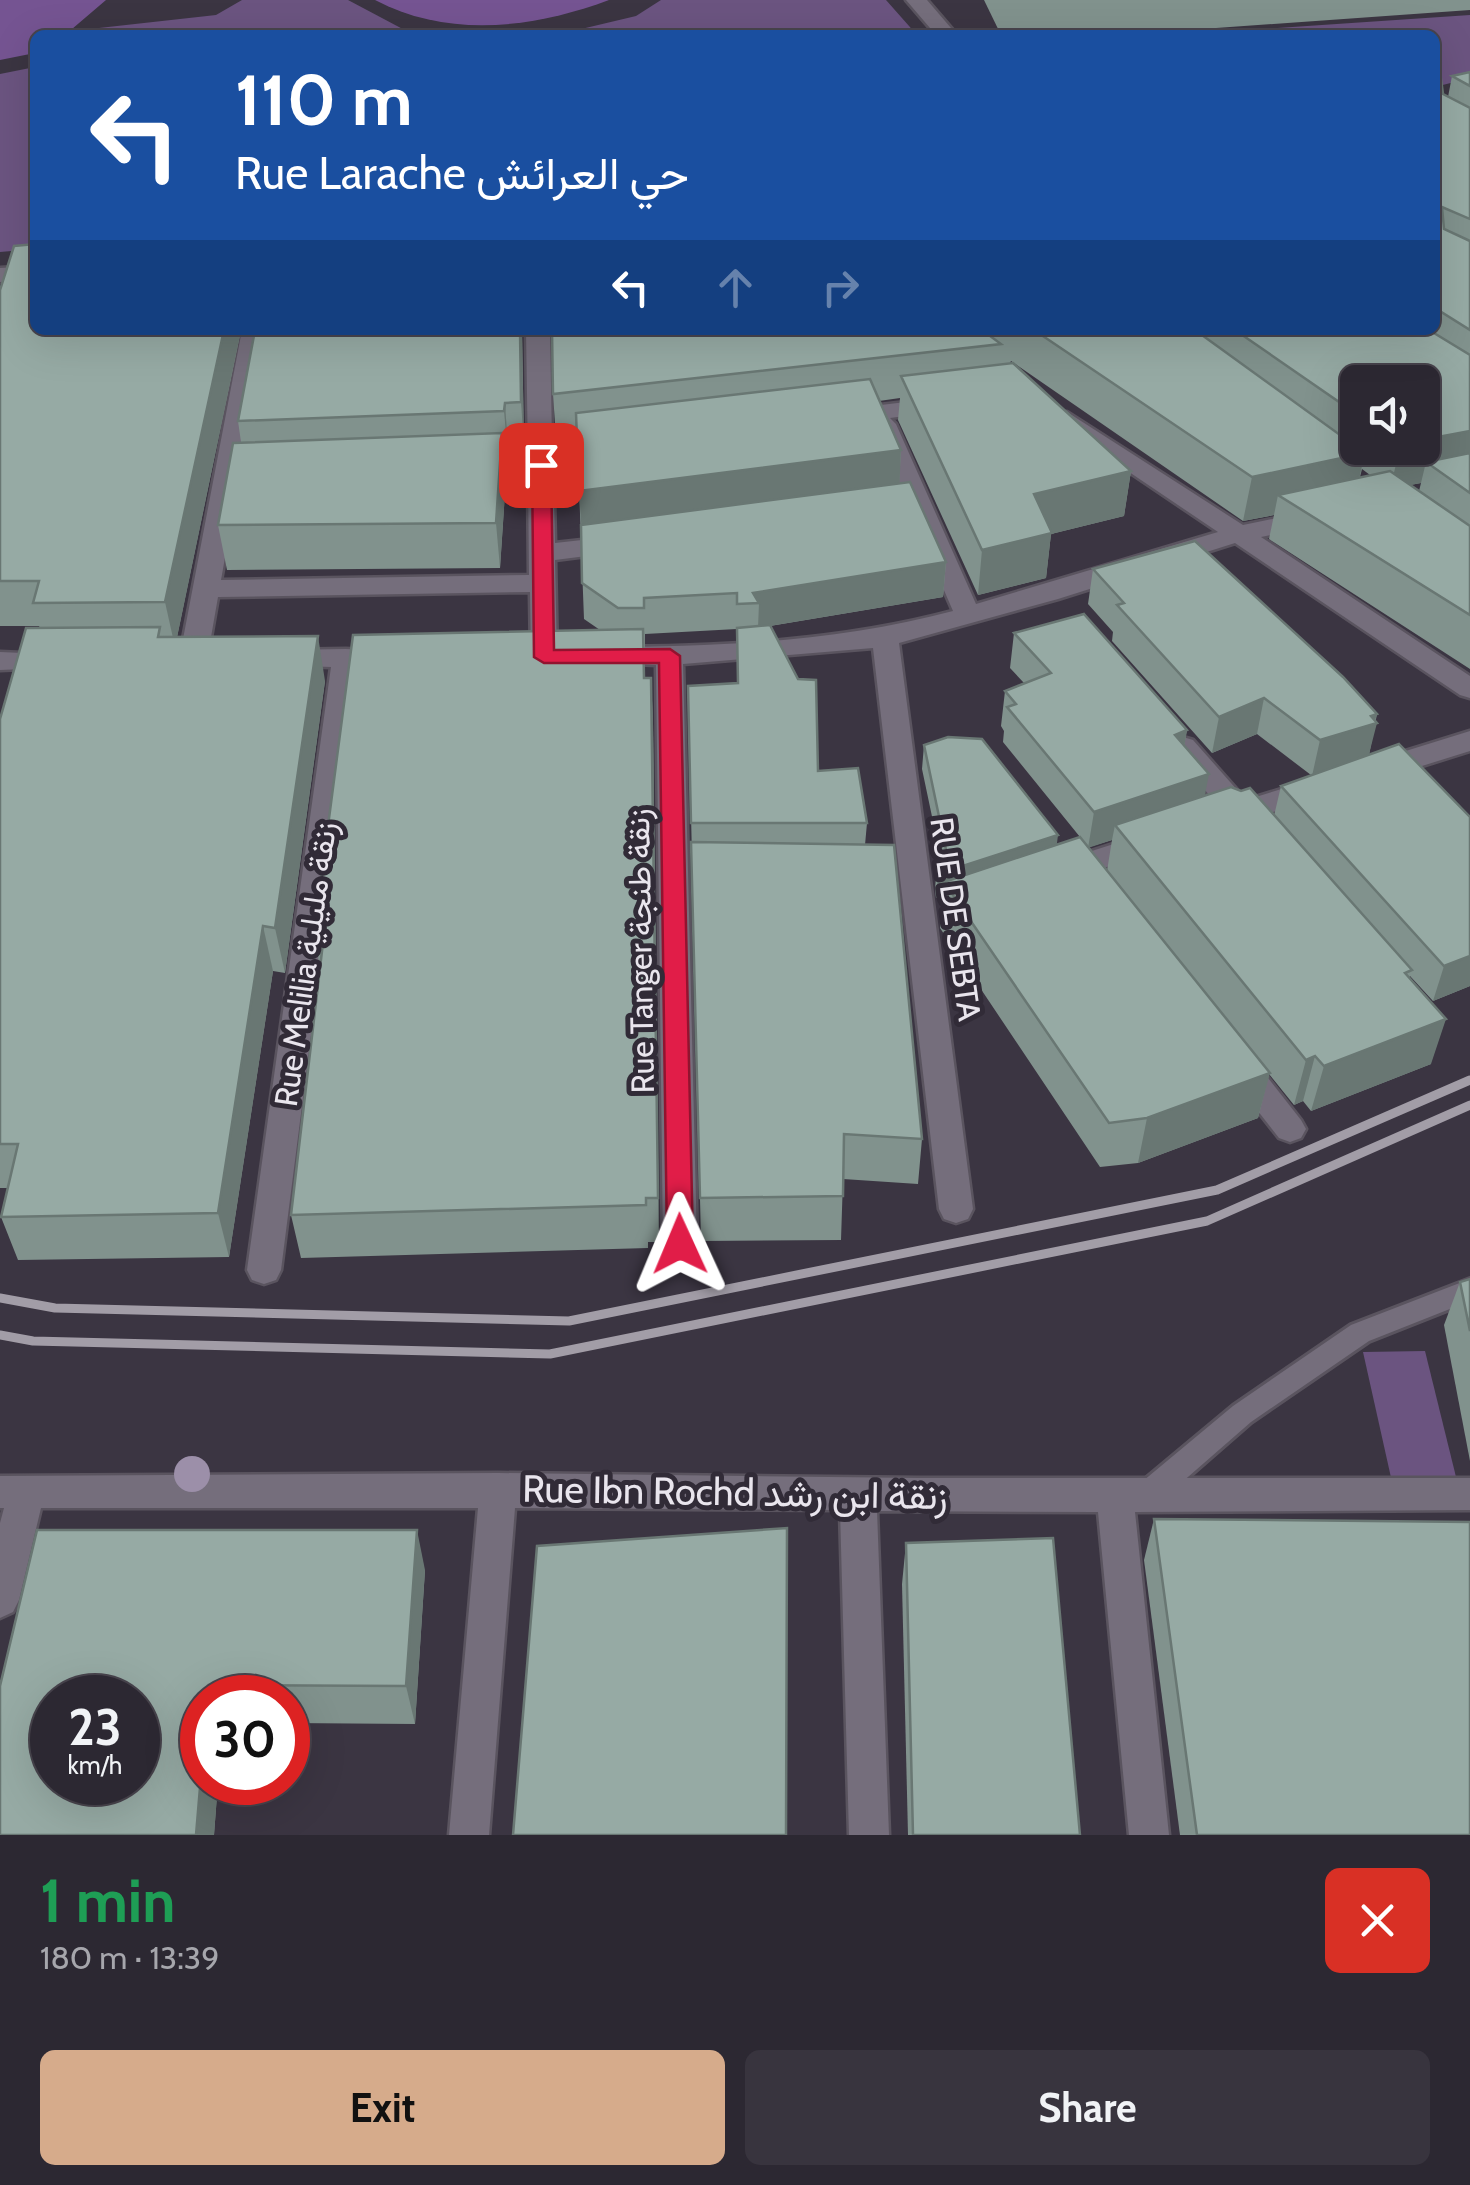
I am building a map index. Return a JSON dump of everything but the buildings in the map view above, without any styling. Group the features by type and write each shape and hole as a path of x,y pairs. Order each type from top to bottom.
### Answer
{"street":[{"path":"916,0 943,30"},
{"path":"4,300 16,274"},
{"path":"193,660 236,476 253,335"},
{"path":"538,335 543,583 553,657 670,656 884,638 1236,536 1330,514"},
{"path":"822,418 973,401"},
{"path":"1046,405 1470,690"},
{"path":"879,412 968,616"},
{"path":"442,469 541,458 635,440"},
{"path":"884,509 920,504"},
{"path":"542,552 648,541"},
{"path":"208,589 543,583"},
{"path":"1049,593 1074,622"},
{"name":"RUE DE SEBTA","path":"884,638 898,749 904,873 931,915 956,1209"},
{"name":"Rue Tanger زنقة طنجة","path":"670,656 684,872 680,1244"},
{"name":"Rue Melilia زنقة مليلية","path":"264,1270 346,658"},
{"path":"250,659 406,658"},
{"path":"9,696 9,661 77,660"},
{"path":"1164,725 1266,841"},
{"path":"1205,824 1470,742"},
{"path":"898,749 934,748"},
{"path":"1028,882 1170,836"},
{"path":"1059,837 1106,896"},
{"path":"1216,1036 1290,1129"},
{"path":"469,1835 498,1489"},
{"name":"Rue Ibn Rochd زنقة ابن رشد","path":"13,1492 498,1489 1130,1498 1470,1494"},
{"path":"0,1600 13,1492"},
{"path":"858,1494 869,1835"},
{"path":"1130,1498 1149,1835"}],"lane":[{"path":"1130,1498 1360,1332 1470,1290"}],"shaded area":[{"path":"0,0 106,0 71,30 30,30 30,54 0,60"},
{"path":"242,0 348,0 405,30 96,30 216,15"},
{"path":"375,0 609,0 522,23 462,25 403,12"},
{"path":"661,0 886,0 913,30 577,30 636,16"},
{"path":"1470,15 1470,78 1440,86 1440,30 1250,30"},
{"path":"30,68 30,249 0,252 0,74"},
{"path":"1425,1351 1457,1481 1392,1482 1363,1352"}],"railway":[{"path":"0,1298 55,1308 569,1321 1217,1190 1470,1080"},
{"path":"0,1335 33,1341 550,1354 1207,1221 1470,1105"}],"route":[{"path":"541,465 544,657 670,656 680,1244"}]}
